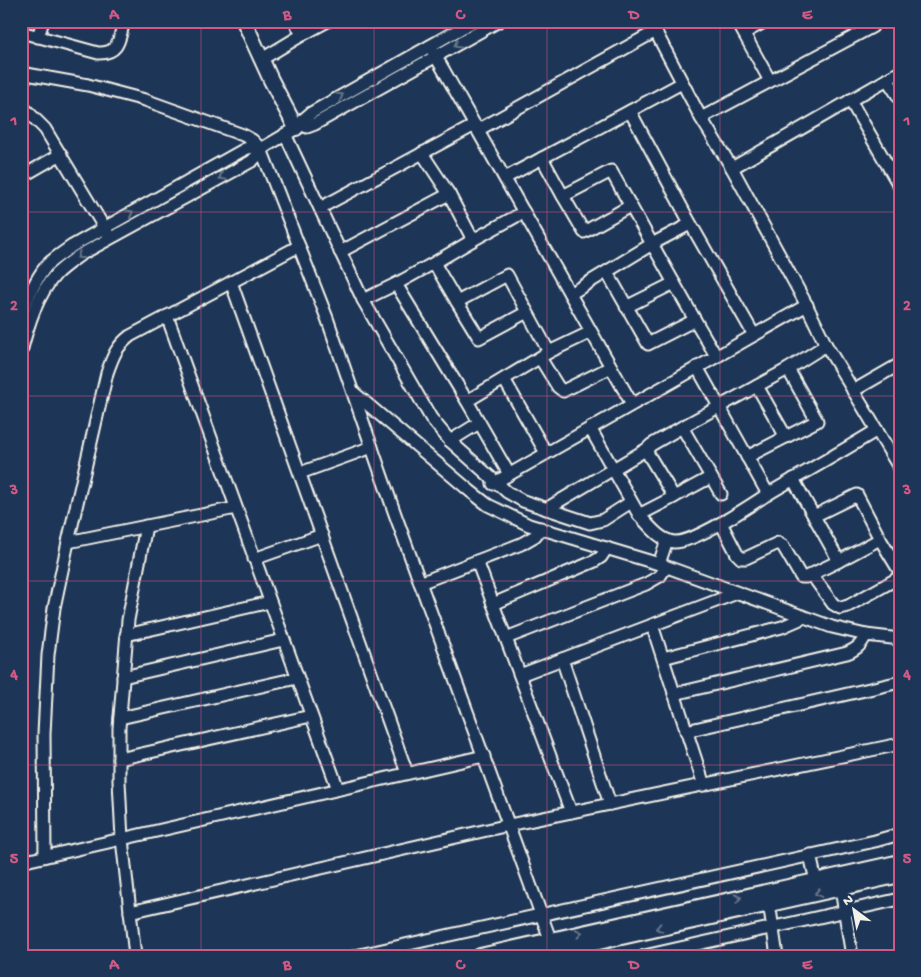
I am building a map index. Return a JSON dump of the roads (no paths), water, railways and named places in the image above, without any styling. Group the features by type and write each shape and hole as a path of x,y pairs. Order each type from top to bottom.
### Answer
{"main road":[{"path":"247,22 294,129"},
{"path":"769,898 816,881 900,862"},
{"path":"480,956 553,945 769,898 841,888 900,875"},
{"path":"536,956 553,945"}],"street":[{"path":"38,37 43,21"},
{"path":"21,32 98,54 106,54 113,51 117,45 124,21"},
{"path":"295,21 302,35"},
{"path":"262,59 328,21"},
{"path":"21,352 36,305 51,280 80,255 252,160 261,149 294,129 311,112 474,21"},
{"path":"294,129 316,124 499,21"},
{"path":"737,21 770,81"},
{"path":"744,34 766,21"},
{"path":"320,208 422,153 476,127 653,26 701,118 732,168 807,305 826,345 900,469"},
{"path":"701,118 872,27"},
{"path":"430,46 632,404"},
{"path":"21,72 88,85 145,100 243,135 252,140 261,149 353,392 420,583 553,945"},
{"path":"732,168 900,72"},
{"path":"887,79 900,99"},
{"path":"505,178 682,83"},
{"path":"850,100 900,187"},
{"path":"21,105 45,129 110,238"},
{"path":"630,111 690,224 754,335"},
{"path":"294,129 320,208 340,252 364,300 431,418 450,441 493,485 515,497 546,509 590,523 603,520 631,502"},
{"path":"21,314 28,296 48,264 72,246 245,149 261,149"},
{"path":"422,153 448,194 473,240"},
{"path":"21,177 61,154"},
{"path":"542,158 584,232 630,206"},
{"path":"563,196 611,171 716,356"},
{"path":"340,252 448,194"},
{"path":"364,300 524,212"},
{"path":"570,294 652,244 690,224"},
{"path":"45,856 44,734 48,655 54,608 107,373 113,356 119,344 130,336 299,246"},
{"path":"434,263 479,338 527,312"},
{"path":"607,272 648,344 694,320"},
{"path":"457,302 507,275 527,312 558,387 563,391 611,367"},
{"path":"230,282 407,773"},
{"path":"626,307 674,283"},
{"path":"396,284 509,474"},
{"path":"478,498 509,474 807,305"},
{"path":"167,316 338,789"},
{"path":"467,401 544,355 591,332"},
{"path":"546,509 647,449 650,445 788,369 826,345"},
{"path":"853,391 899,366"},
{"path":"697,367 768,494"},
{"path":"747,457 817,421 788,369"},
{"path":"504,379 546,453"},
{"path":"757,386 786,437"},
{"path":"353,392 478,498 507,515 541,528 607,548 664,554 737,593 832,627 900,640"},
{"path":"450,441 480,424"},
{"path":"682,427 721,494"},
{"path":"506,638 646,584 660,576 664,554 658,534 639,515 590,428"},
{"path":"664,554 676,542 687,540 721,523 877,430"},
{"path":"300,473 372,447"},
{"path":"647,449 648,454 674,497"},
{"path":"639,515 711,477"},
{"path":"793,479 839,561"},
{"path":"814,516 857,495 900,572"},
{"path":"68,542 236,508"},
{"path":"721,523 741,558 746,558 778,543 783,546 801,577 812,575 880,539"},
{"path":"136,956 122,839 119,759 126,635 146,526"},
{"path":"420,583 528,540 541,528"},
{"path":"254,559 322,535"},
{"path":"493,604 595,561 601,557 607,548"},
{"path":"477,561 571,812"},
{"path":"812,575 833,604 840,608 848,606 900,577"},
{"path":"520,675 737,593"},
{"path":"126,635 270,602"},
{"path":"663,658 782,627 798,620 802,616"},
{"path":"652,625 704,785"},
{"path":"674,694 847,653 862,644 866,635"},
{"path":"123,677 283,640"},
{"path":"562,659 610,804"},
{"path":"120,718 297,678"},
{"path":"686,731 900,682"},
{"path":"119,759 311,716"},
{"path":"130,912 510,825 900,744"},
{"path":"21,862 484,756"},
{"path":"355,956 900,834"},
{"path":"810,855 816,881"},
{"path":"841,888 852,956"},
{"path":"769,898 777,956"},
{"path":"644,956 900,899"}]}
